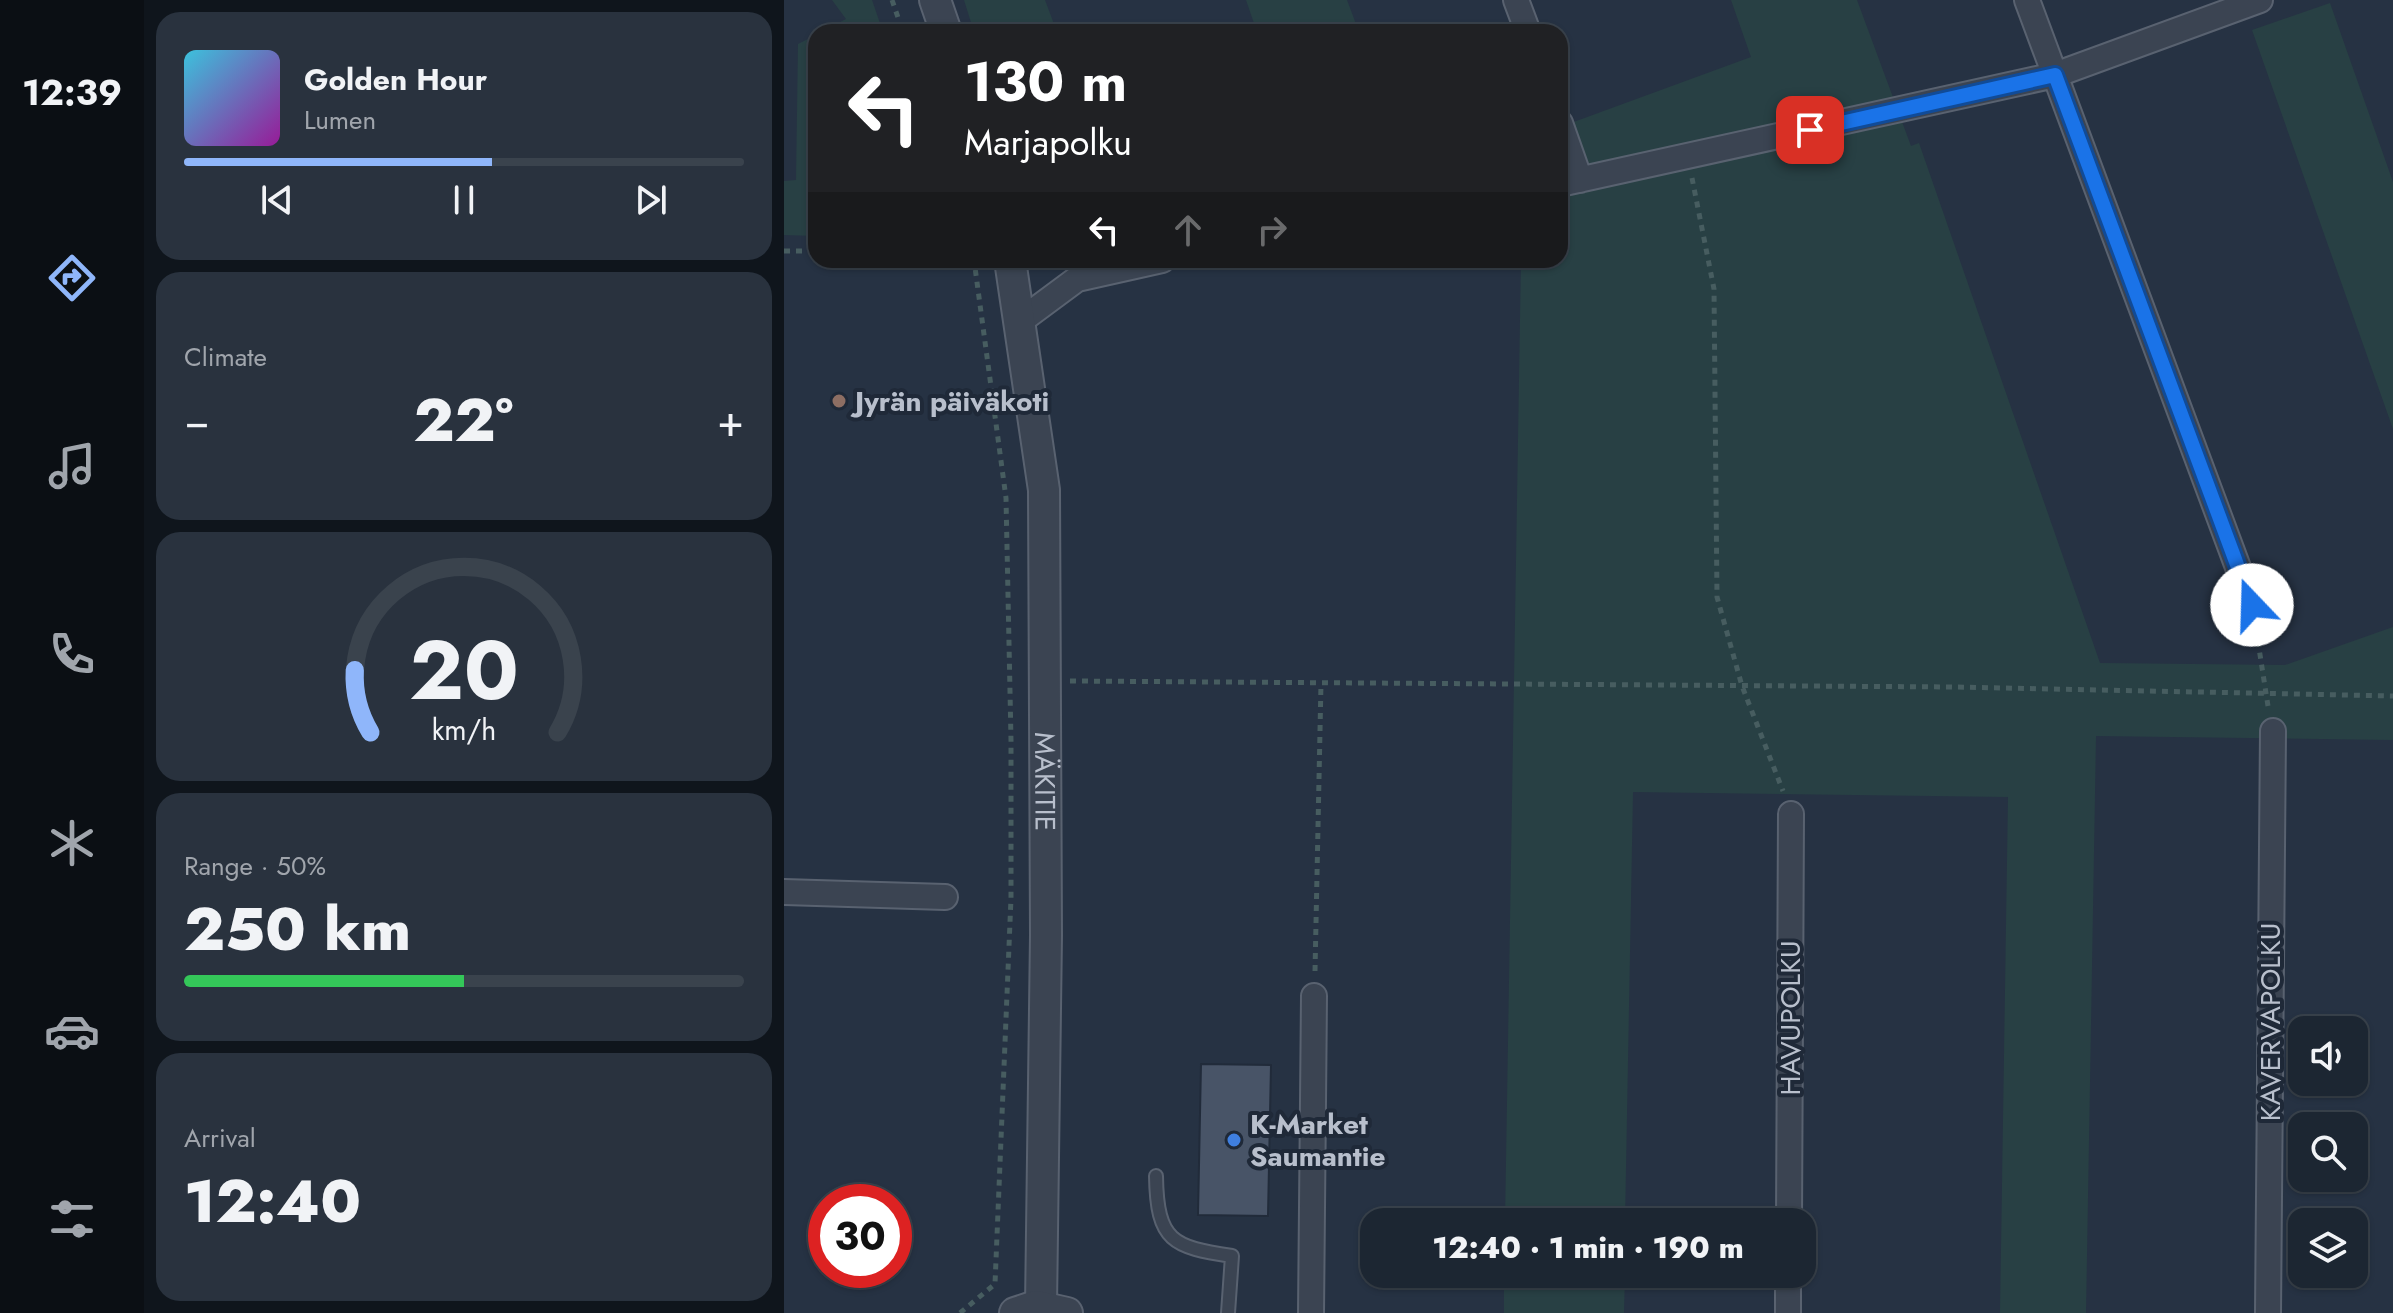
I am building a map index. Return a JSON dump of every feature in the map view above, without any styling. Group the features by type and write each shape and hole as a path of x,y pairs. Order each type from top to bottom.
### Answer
{"street":[{"path":"935,0 943,24"},
{"path":"1516,0 1525,24"},
{"path":"2027,0 2252,605"},
{"path":"1570,182 2055,75 2260,0"},
{"name":"MÄKITIE","path":"1011,268 1044,490 1046,935 1041,1311"},
{"path":"1019,322 1077,279 1126,268"},
{"name":"KAVERVAPOLKU","path":"2268,1313 2273,731"},
{"name":"HAVUPOLKU","path":"1789,1208 1791,814"},
{"path":"784,892 945,897"},
{"path":"1311,1313 1314,996"},
{"path":"1788,1288 1788,1313"}],"lane":[{"path":"1156,1176 1157,1203 1171,1236 1185,1249 1232,1256 1228,1313"}],"path":[{"path":"892,0 900,24"},
{"path":"1687,157 1714,289 1717,597 1742,686 1791,814"},
{"path":"784,251 808,251"},
{"path":"960,1313 995,1284 1000,1245 1011,898 1006,498 975,268"},
{"path":"2252,605 2273,731"},
{"path":"1045,681 1742,686 2393,696"},
{"path":"1314,996 1321,683"}],"green space":[{"path":"832,0 872,0 880,24 836,24 846,19"},
{"path":"964,0 1045,0 1054,24 972,24"},
{"path":"1246,0 1347,0 1356,24 1254,24"},
{"path":"1731,0 1857,0 1911,146 1919,143 2100,663 2285,665 2393,627 2393,740 2096,736 2086,1313 2000,1313 2008,797 1633,792 1625,1208 1505,1208 1521,268 1568,268 1568,124 1751,57"},
{"path":"2330,3 2393,182 2393,429 2252,30"},
{"path":"808,39 808,236 784,235 784,181 796,180 798,44"},
{"path":"1504,1288 1625,1288 1624,1313 1504,1313"}],"building":[{"name":"K-Market Saumantie","path":"1201,1064 1271,1065 1268,1216 1198,1215"}],"place":[{"name":"Jyrän päiväkoti","path":"839,401"},
{"name":"K-Market Saumantie","path":"1234,1140"}],"route":[{"path":"1810,130 2055,75 2252,605"}]}
